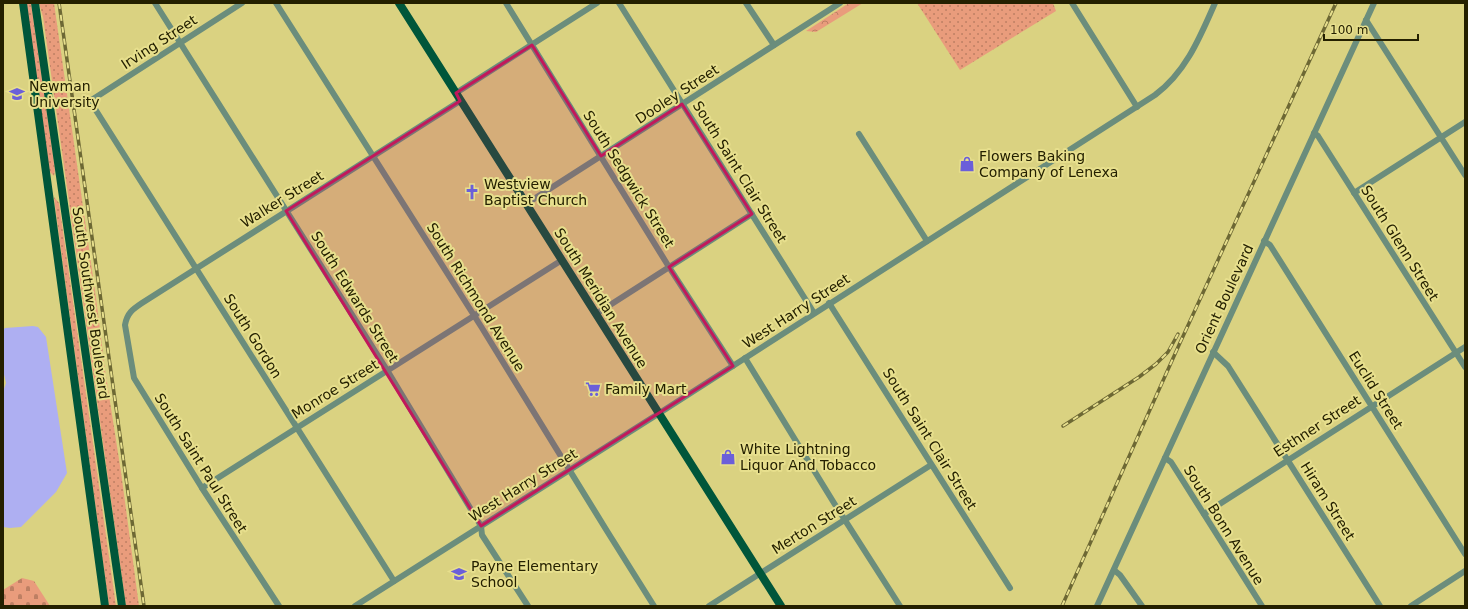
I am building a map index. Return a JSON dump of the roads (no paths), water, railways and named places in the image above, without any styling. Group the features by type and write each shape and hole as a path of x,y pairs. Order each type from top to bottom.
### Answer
{"main road":[{"name":"South Southwest Boulevard","path":"23,3 105,606"},
{"name":"South Southwest Boulevard","path":"35,3 122,606"},
{"name":"South Meridian Avenue","path":"399,3 780,606"}],"street":[{"name":"South Edwards Street","path":"155,3 387,370 481,526 482,535 528,606"},
{"name":"Irving Street","path":"91,103 90,101 242,3"},
{"name":"South Richmond Avenue","path":"276,3 474,316 654,606"},
{"name":"South Sedgwick Street","path":"506,3 669,267 733,366"},
{"path":"456,93 597,3"},
{"name":"South Saint Clair Street","path":"619,3 814,313"},
{"path":"746,3 774,45"},
{"name":"Dooley Street","path":"526,204 840,3"},
{"path":"1072,3 1137,107"},
{"name":"West Harry Street","path":"355,606 1137,107 1164,88 1179,72 1194,49 1215,3"},
{"name":"Orient Boulevard","path":"1097,606 1374,3"},
{"path":"1366,20 1465,175"},
{"name":"Walker Street","path":"125,325 126,318 130,312 196,268 460,101"},
{"name":"South Gordon","path":"91,103 394,581"},
{"path":"1354,193 1465,122"},
{"name":"South Glenn Street","path":"1314,133 1318,136 1465,367"},
{"path":"859,134 927,241"},
{"path":"596,314 752,214"},
{"name":"Euclid Street","path":"1264,241 1270,245 1465,554"},
{"name":"Monroe Street","path":"202,488 562,260"},
{"name":"South Saint Clair Street","path":"830,303 1010,588"},
{"name":"South Saint Paul Street","path":"125,325 134,378 202,488 279,606"},
{"name":"Esthner Street","path":"1204,514 1465,346"},
{"name":"Hiram Street","path":"1213,352 1228,366 1380,606"},
{"path":"745,358 900,606"},
{"name":"South Bonn Avenue","path":"1165,458 1171,462 1262,606"},
{"name":"Merton Street","path":"709,606 931,464"},
{"path":"1114,570 1120,575 1142,606"},
{"path":"1411,606 1465,572"}],"water":[{"path":"38,327 46,337 67,473 56,492 21,527 10,528 3,527 3,392 6,383 3,370 3,330 5,328"}],"railway":[{"path":"59,3 144,606"},
{"path":"1062,606 1179,345 1336,3"},
{"path":"1063,426 1139,377 1156,364 1168,352 1178,334"}],"place":[{"name":"Newman University","path":"17,94"},
{"name":"Flowers Baking Company of Lenexa","path":"967,164"},
{"name":"Westview Baptist Church","path":"472,192"},
{"name":"Family Mart","path":"593,389"},
{"name":"White Lightning Liquor And Tobacco","path":"728,457"},
{"name":"Payne Elementary School","path":"459,574"}]}
